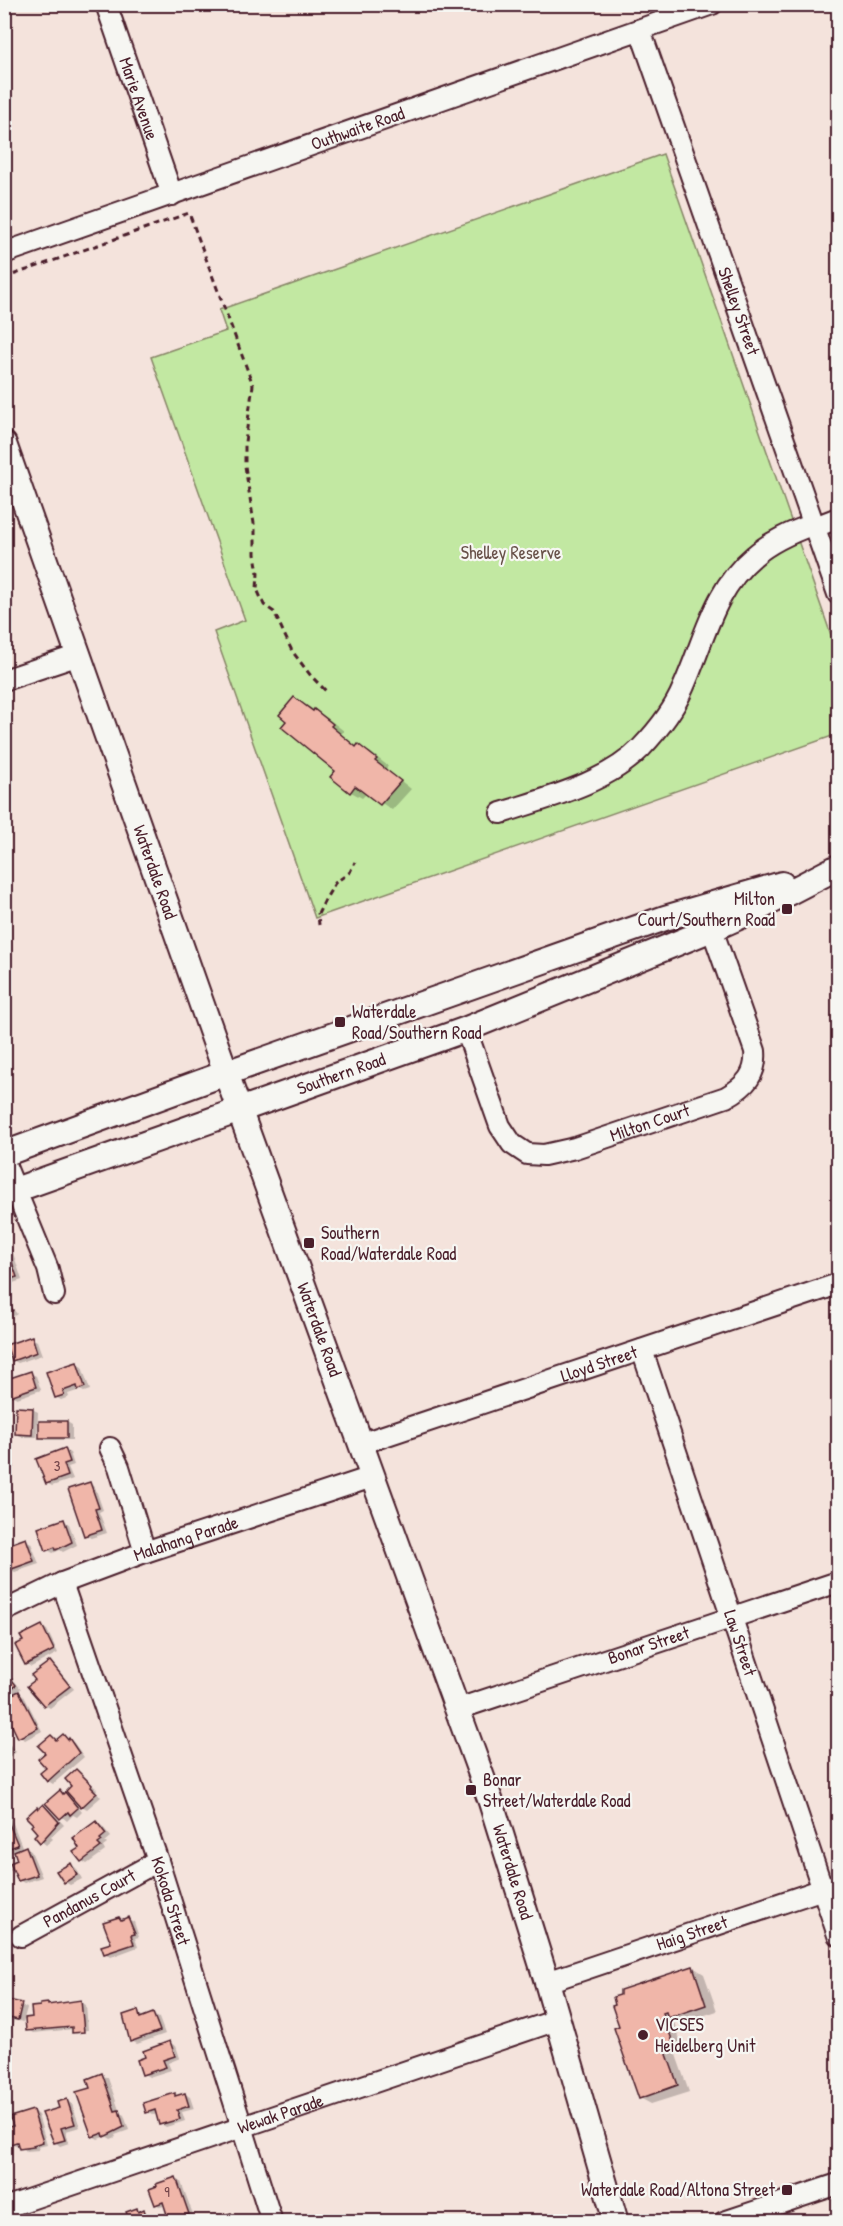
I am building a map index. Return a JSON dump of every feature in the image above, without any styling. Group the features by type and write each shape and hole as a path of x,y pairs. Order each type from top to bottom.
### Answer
{"main road":[{"name":"Waterdale Road","path":"4,444 239,1110 458,1709 506,1847 616,2222"},
{"name":"Southern Road","path":"4,1154 665,918 838,866"},
{"name":"Southern Road","path":"10,1192 464,1030 712,929 757,909 838,866"}],"street":[{"name":"Marie Avenue","path":"106,4 172,195"},
{"name":"Outhwaite Road","path":"4,253 703,6"},
{"name":"Shelley Street","path":"640,30 838,594"},
{"path":"501,813 548,798 605,774 641,748 667,717 683,689 709,620 730,582 745,564 766,546 814,525 838,518"},
{"path":"4,680 79,655"},
{"name":"Milton Court","path":"464,1030 506,1137 519,1150 527,1154 544,1155 575,1148 726,1097 744,1086 749,1079 754,1071 755,1051 712,929"},
{"path":"4,1162 10,1192 48,1269 54,1294"},
{"name":"Lloyd Street","path":"360,1444 838,1284"},
{"name":"Law Street","path":"642,1350 732,1618 831,1887 838,1935"},
{"path":"110,1448 119,1467 146,1552"},
{"name":"Malahang Parade","path":"4,1611 62,1583 146,1552 372,1477"},
{"name":"Bonar Street","path":"458,1709 838,1582"},
{"name":"Kokoda Street","path":"62,1583 159,1861 272,2222"},
{"name":"Pandanus Court","path":"21,1936 159,1861"},
{"name":"Haig Street","path":"547,1982 831,1887"},
{"name":"Wewak Parade","path":"4,2208 557,2020"},
{"path":"724,2222 838,2184"}],"path":[{"path":"4,278 189,213 253,385 246,435 245,466 255,530 257,590 264,605 274,612 292,651 311,676 328,693"},
{"path":"319,925 318,914 324,900 335,883 350,872 355,862"}],"green space":[{"name":"Shelley Reserve","path":"663,154 838,655 838,734 315,918 214,632 245,620 151,357 226,331 219,310"}],"building":[{"path":"294,697 313,711 314,709 356,747 358,744 401,781 380,805 355,786 350,793 330,777 335,771 281,727 286,721 279,715"},
{"path":"4,1239 17,1277 4,1281"},
{"path":"4,1298 13,1310 4,1316"},
{"path":"32,1336 37,1352 12,1361 6,1345"},
{"path":"77,1362 85,1387 78,1390 77,1386 63,1391 64,1395 55,1398 46,1372"},
{"path":"31,1371 36,1387 10,1396 4,1380"},
{"path":"16,1407 33,1408 32,1435 15,1434"},
{"path":"39,1421 67,1421 67,1438 39,1438"},
{"path":"65,1448 70,1462 64,1464 68,1476 46,1484 36,1459"},
{"path":"90,1482 99,1508 95,1509 102,1530 84,1536 68,1489"},
{"path":"64,1519 72,1542 56,1550 55,1547 46,1551 38,1528"},
{"path":"26,1538 34,1561 9,1570 7,1565 4,1566 4,1546"},
{"path":"42,1625 54,1650 25,1665 15,1645 23,1641 20,1636"},
{"path":"50,1661 70,1686 44,1706 27,1686 35,1680 31,1675"},
{"path":"4,1670 16,1685 4,1694"},
{"path":"19,1691 38,1728 18,1738 6,1713 4,1714 4,1698"},
{"path":"63,1734 68,1740 69,1738 79,1753 47,1782 40,1773 46,1768 38,1759 45,1753 38,1746 51,1735 56,1740"},
{"path":"76,1769 97,1793 81,1808 66,1791 71,1786 65,1779"},
{"path":"60,1790 63,1794 65,1792 78,1808 70,1815 68,1812 60,1819 45,1803"},
{"path":"43,1804 59,1822 40,1843 34,1836 37,1833 31,1826 33,1824 26,1817"},
{"path":"4,1812 18,1845 4,1850"},
{"path":"96,1821 106,1834 98,1844 101,1847 81,1862 73,1852 79,1848 73,1838"},
{"path":"26,1846 37,1875 18,1881 10,1863 17,1860 14,1851"},
{"path":"71,1863 77,1875 64,1883 56,1871"},
{"path":"119,1917 121,1920 128,1917 135,1934 131,1935 134,1944 104,1954 101,1946 111,1943 103,1922"},
{"name":"VICSES Heidelberg Unit","path":"693,1966 706,2005 668,2018 666,2012 663,2013 673,2043 664,2046 678,2085 639,2099 614,2028 619,2026 612,2006 615,2005 613,1997 620,1995 620,1990"},
{"path":"4,1999 22,2003 18,2020 9,2018 4,2036"},
{"path":"81,2000 84,2032 72,2033 72,2027 26,2031 25,2018 32,2017 31,2007"},
{"path":"138,2010 140,2018 153,2013 160,2031 130,2042 123,2015"},
{"path":"170,2041 175,2056 163,2060 166,2067 142,2075 137,2060 145,2057 143,2051"},
{"path":"102,2073 115,2111 119,2110 124,2127 104,2137 103,2133 92,2137 76,2092 90,2088 87,2079"},
{"path":"175,2093 175,2096 185,2093 189,2106 177,2110 180,2119 159,2125 155,2110 146,2113 143,2103"},
{"path":"67,2099 75,2124 61,2128 65,2140 54,2143 42,2113 59,2108 57,2102"},
{"path":"33,2110 43,2142 33,2145 34,2147 19,2149 17,2142 10,2144 4,2128 13,2126 10,2117"},
{"path":"176,2177 189,2214 169,2221 163,2202 155,2205 149,2189"},
{"path":"137,2208 138,2212 144,2209 148,2222 114,2222 128,2217 126,2212"},
{"path":"231,2213 234,2222 206,2222"}],"place":[{"name":"Milton Court/Southern Road","path":"787,909"},
{"name":"Waterdale Road/Southern Road","path":"340,1022"},
{"name":"Southern Road/Waterdale Road","path":"309,1243"},
{"name":"Bonar Street/Waterdale Road","path":"471,1790"},
{"name":"VICSES Heidelberg Unit","path":"643,2035"},
{"name":"Waterdale Road/Altona Street","path":"787,2190"}]}
